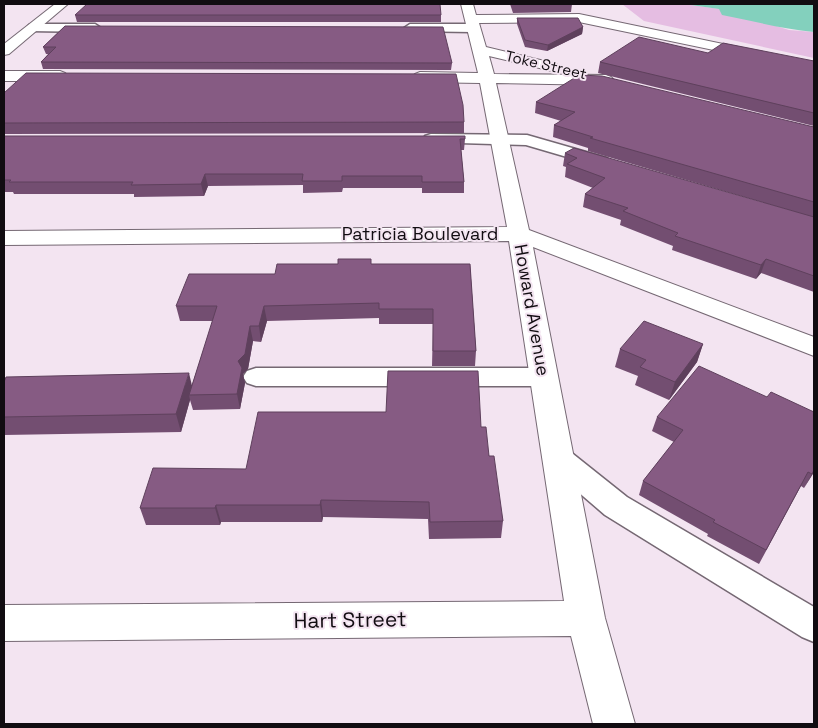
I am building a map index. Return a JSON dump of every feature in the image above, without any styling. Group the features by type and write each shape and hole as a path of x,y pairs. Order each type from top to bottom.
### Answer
{"street":[{"path":"4,51 62,4"},
{"name":"Howard Avenue","path":"467,4 487,76 519,234 586,618"},
{"path":"472,24 579,18 814,68"},
{"name":"Toke Street","path":"480,50 625,85"},
{"path":"4,76 73,76"},
{"name":"Toke Street","path":"408,76 487,76 606,80"},
{"name":"Patricia Boulevard","path":"4,238 519,234 814,347"},
{"path":"586,618 614,724"},
{"name":"Hart Street","path":"4,624 586,618"}],"lane":[{"path":"393,28 472,24"},
{"path":"32,28 110,28"},
{"path":"411,139 527,140 613,165"},
{"path":"256,376 544,377"},
{"path":"558,458 616,506 814,626"}],"shaded area":[{"path":"622,4 684,4 720,9 749,20 789,30 814,32 814,58 644,21"},
{"path":"684,4 814,4 814,32 722,15 719,9"}],"building":[{"path":"87,4 440,4 441,15 75,15"},
{"path":"517,18 578,18 583,27 548,45 525,40"},
{"path":"65,26 443,27 452,63 41,62 56,47 43,47"},
{"path":"639,37 708,53 723,43 814,61 814,113 600,62"},
{"path":"26,73 456,74 463,105 464,122 4,123 4,93"},
{"path":"579,75 602,76 814,127 814,202 590,138 593,137 554,125 575,112 536,102"},
{"path":"4,136 465,136 465,139 460,139 464,182 422,182 422,176 342,176 342,181 302,181 303,174 205,174 201,184 131,185 133,182 9,182 11,180 4,180"},
{"path":"574,148 814,217 814,276 766,259 761,265 675,236 678,233 623,211 628,208 585,194 605,178 567,164 577,158 565,153"},
{"path":"338,259 371,259 371,264 470,264 476,351 433,351 433,309 379,309 379,303 264,306 259,326 250,326 245,354 238,361 242,368 237,394 189,395 217,306 176,306 189,274 275,274 277,264 338,264"},
{"path":"644,321 703,344 675,382 640,367 646,360 620,349"},
{"path":"699,366 767,397 771,392 814,412 814,470 812,474 808,472 766,550 713,522 715,520 643,481 683,430 657,417"},
{"path":"388,371 478,371 481,427 486,427 489,456 494,456 503,521 430,522 429,502 321,500 320,505 216,505 215,508 140,508 153,468 246,469 258,412 386,412"},
{"path":"189,373 176,414 4,417 4,382 6,377"}]}
